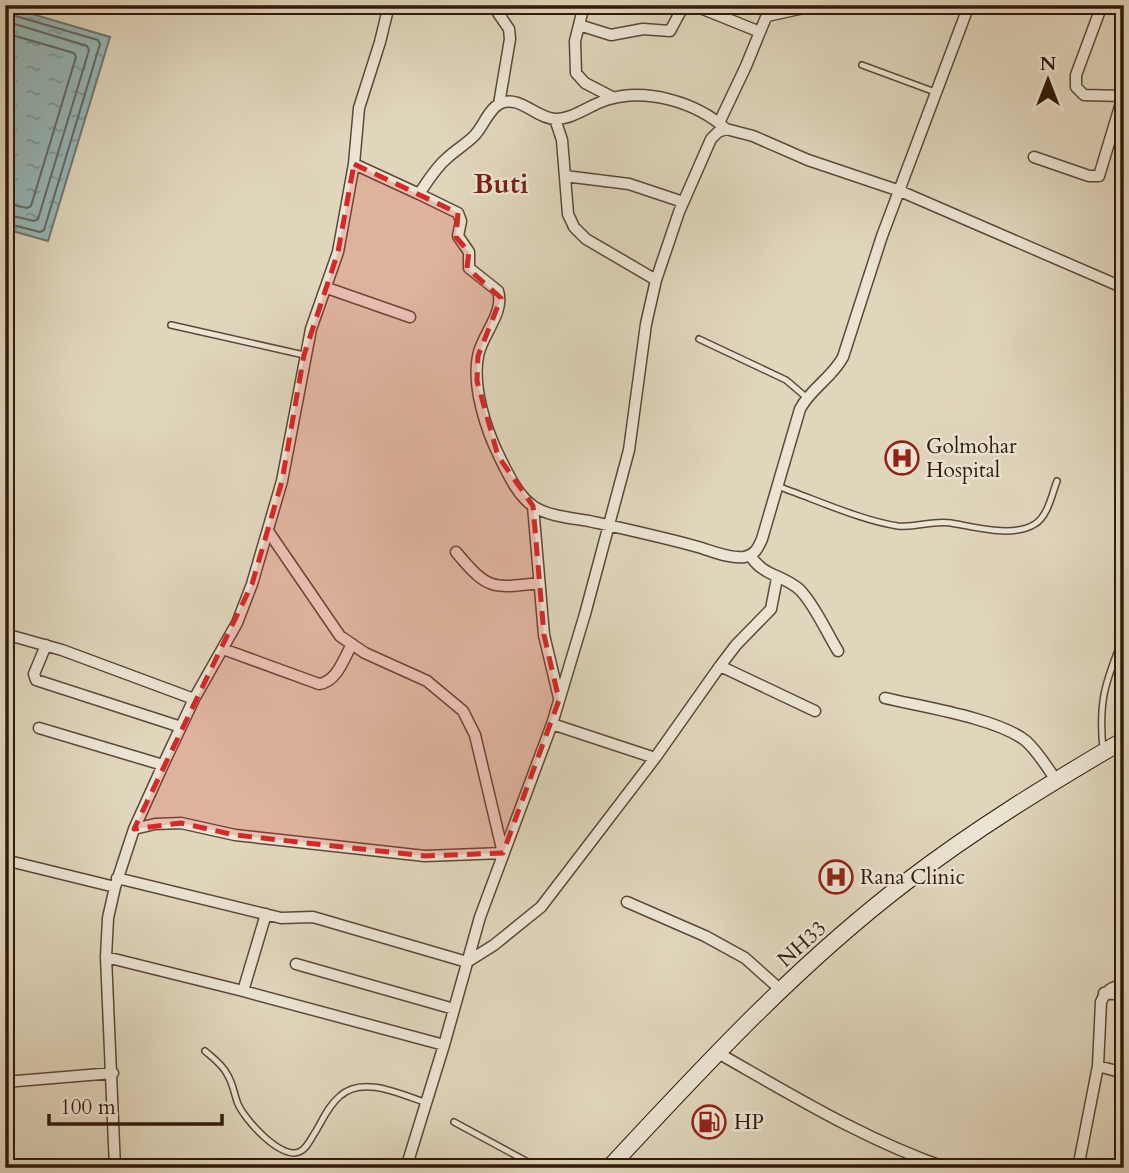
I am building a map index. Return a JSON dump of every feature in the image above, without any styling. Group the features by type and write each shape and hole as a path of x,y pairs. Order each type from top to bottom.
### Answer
{"main road":[{"name":"NH33","path":"609,1168 718,1053 782,991 904,883 993,819 1124,740"}],"street":[{"path":"115,1168 106,957 108,918 116,883 134,829 163,765 194,699 237,623 253,583 292,438 304,355 327,288 346,219 359,108 389,5"},
{"path":"584,5 575,41 576,73 585,83 614,98"},
{"path":"579,25 611,35 643,29 670,31 684,5"},
{"path":"693,5 760,32"},
{"path":"406,1168 467,962 503,853 552,724 610,526 629,450 646,324 656,280 683,202 711,139 723,126 769,10 799,9 806,5"},
{"path":"354,164 458,213 461,221 458,236 469,252 469,268 498,291 500,305 478,356 477,381 485,418 498,456 517,489 533,506 556,514 724,554 741,557 750,555 758,550 762,539 796,421 807,397 828,379 843,357 882,236 969,5"},
{"path":"1034,157 1089,176 1099,176 1123,95 1084,95 1076,87 1076,75 1102,5"},
{"path":"419,194 443,161 473,137 499,104 510,39 509,29 494,7"},
{"path":"499,104 519,103 555,119 614,98 631,95 668,100 695,108 723,126 808,160 900,191 1124,288"},
{"path":"555,119 562,140 569,214 575,227 586,239 656,280"},
{"path":"565,176 629,184 683,202"},
{"path":"327,288 410,317"},
{"path":"533,506 544,635 559,700"},
{"path":"268,531 340,636 365,653 427,681 463,711 475,735 503,853"},
{"path":"456,552 485,583 514,586 539,583"},
{"path":"750,555 761,569 791,583 801,591 838,651"},
{"path":"5,860 290,919 321,919 467,962 494,945 541,907 655,758 736,645 771,609 777,578"},
{"path":"5,634 46,645 194,699"},
{"path":"223,649 319,684 326,684 333,678 352,644"},
{"path":"46,645 34,674 36,680 181,727"},
{"path":"720,666 815,711"},
{"path":"885,698 1004,729 1025,740 1056,780"},
{"path":"552,724 655,758"},
{"path":"39,728 163,765"},
{"path":"134,829 155,824 181,823 235,835 425,856 503,853"},
{"path":"626,902 705,936 745,958 782,991"},
{"path":"243,991 267,914"},
{"path":"106,957 444,1045"},
{"path":"296,964 454,1009"},
{"path":"1078,1168 1098,1066 1101,1002 1104,993 1124,984"},
{"path":"1104,993 1124,995"},
{"path":"718,1053 849,1127 891,1147 947,1168"},
{"path":"1098,1066 1124,1073"},
{"path":"5,1082 113,1073"}],"lane":[{"path":"862,65 936,93"},
{"path":"171,325 304,355"},
{"path":"699,339 786,380 807,397"},
{"path":"777,486 874,520 900,526 940,522 1002,530 1035,524 1047,507 1057,481"},
{"path":"1103,752 1101,702 1106,680 1124,635"},
{"path":"205,1051 228,1074 238,1104 246,1118 272,1143 290,1153 299,1152 307,1146 331,1104 354,1087 386,1090 427,1104"},
{"path":"454,1122 539,1168"}],"highlighted area":[{"path":"354,164 458,213 456,237 469,252 467,268 501,298 478,356 477,381 498,456 533,506 544,635 559,700 503,853 425,856 235,835 181,823 134,829 252,584 282,481 304,355 338,252"}],"water":[{"path":"5,6 110,37 48,241 5,229"}],"place":[{"name":"Golmohar Hospital","path":"902,458"},
{"name":"Rana Clinic","path":"836,877"},
{"name":"HP","path":"709,1122"}],"district":[{"name":"Buti","path":"501,184"}]}
